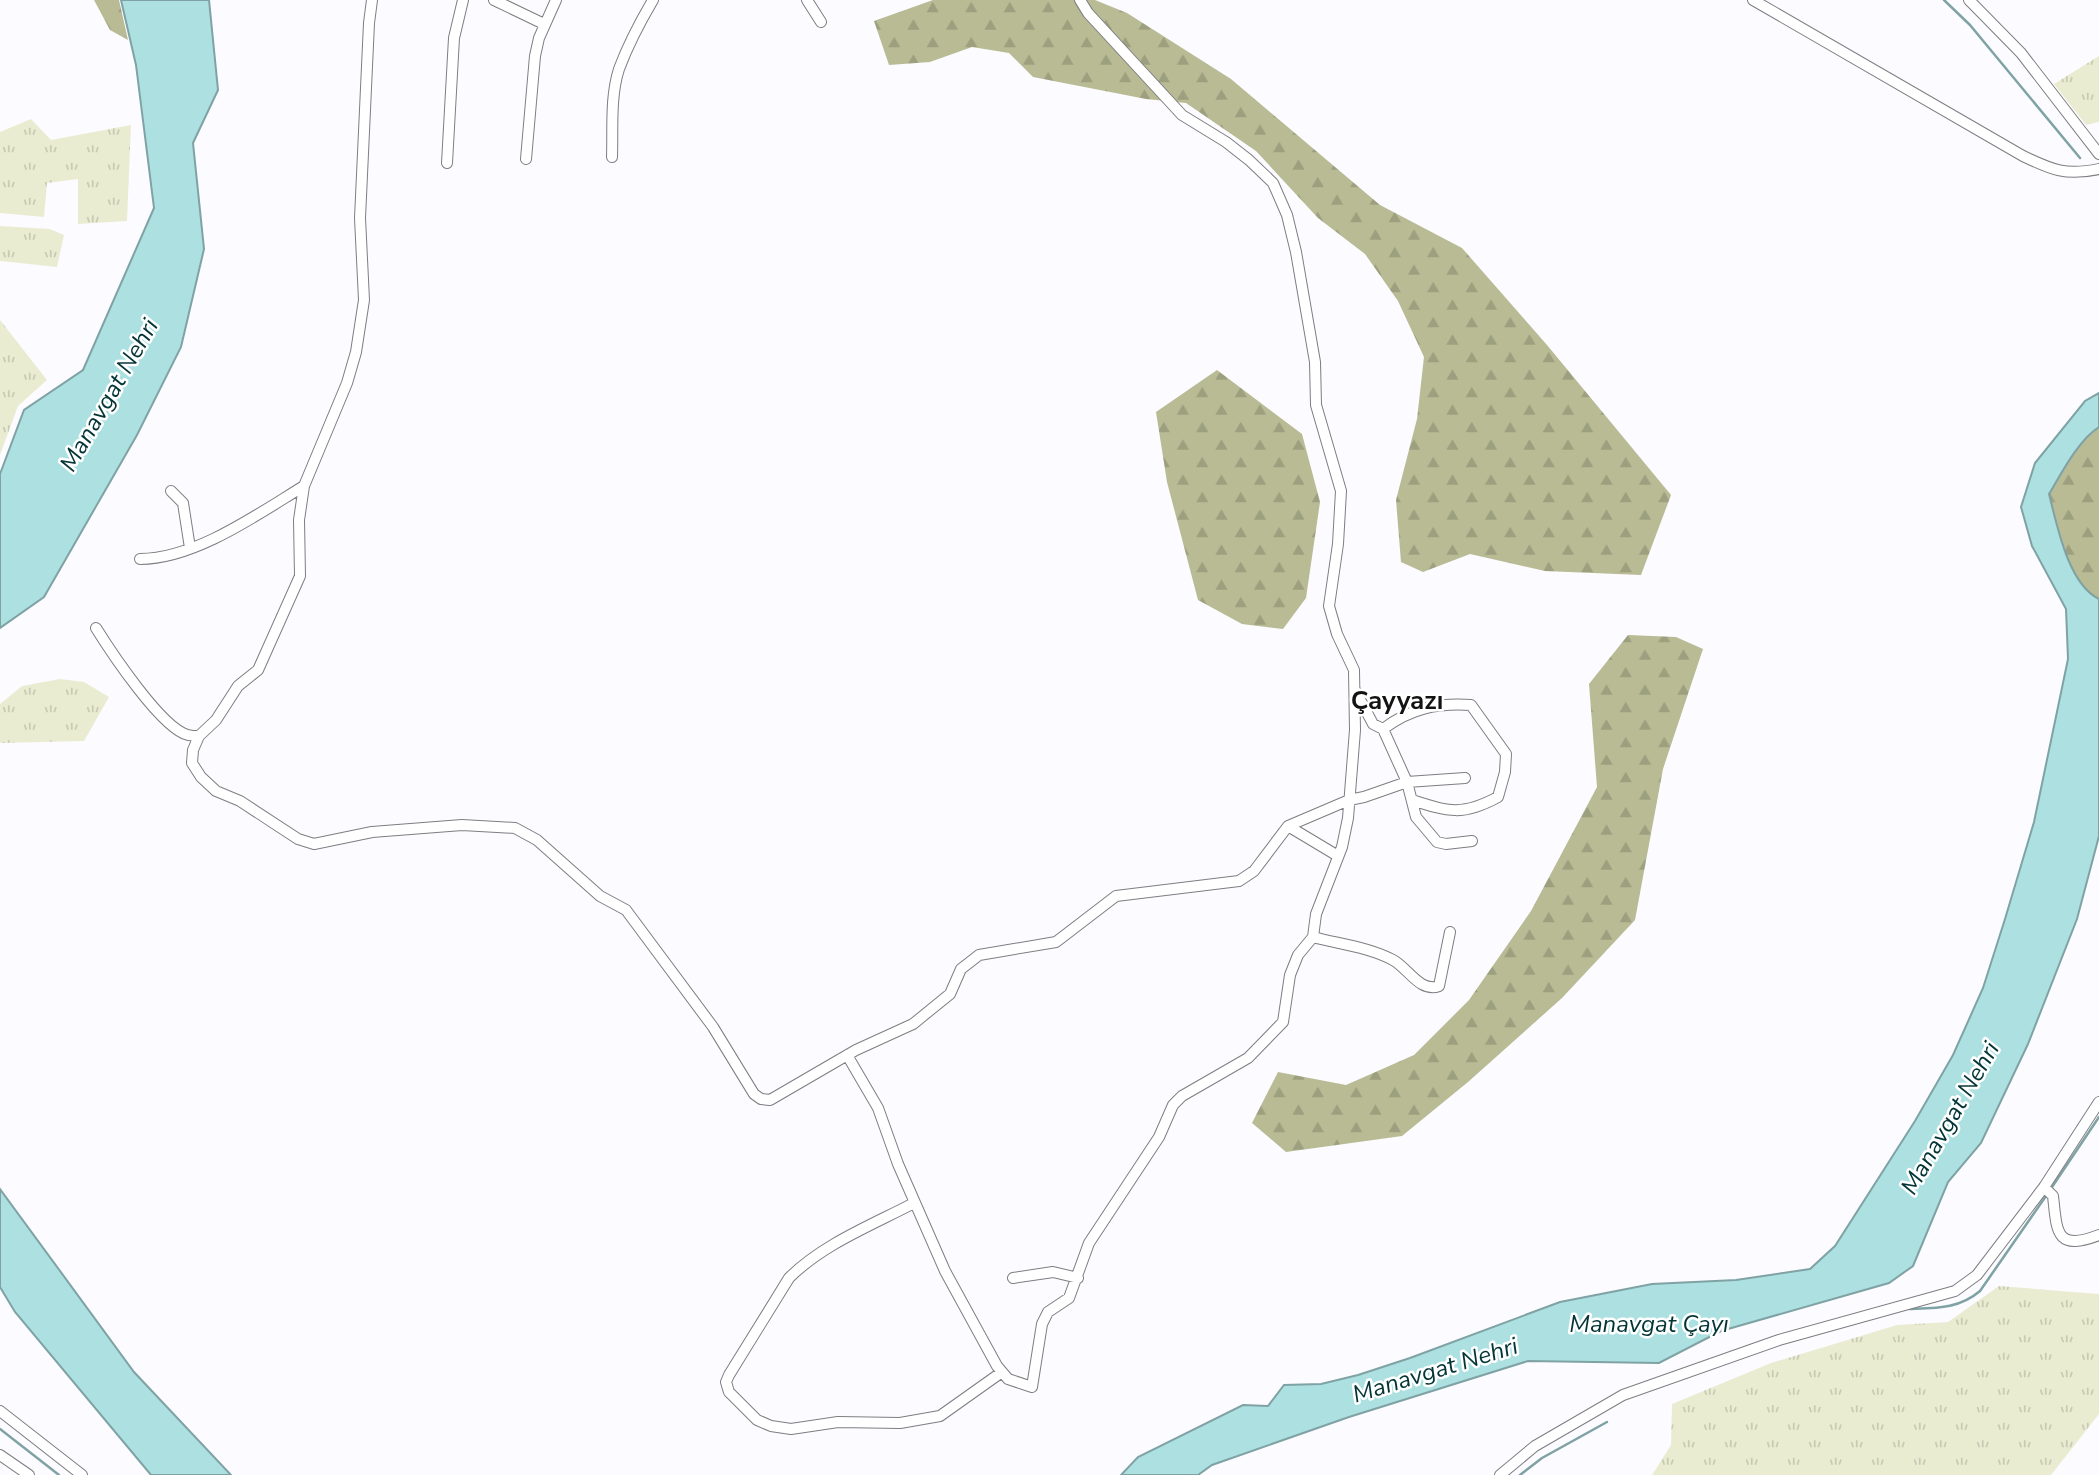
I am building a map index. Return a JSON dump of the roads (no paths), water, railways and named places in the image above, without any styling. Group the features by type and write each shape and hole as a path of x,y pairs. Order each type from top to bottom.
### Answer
{"street":[{"path":"372,0 360,218 364,300 356,352 347,383 304,486 299,520 300,576 258,670 238,687 216,720 199,736 193,750 191,764 216,791 240,801 298,839 314,844 372,832 462,825 515,828 537,840 600,896 626,910 713,1027 754,1094 761,1099 770,1100 847,1055 914,1024 950,994 961,969 979,955 1056,942 1116,896 1239,881 1254,871 1288,826 1349,800 1407,782 1465,778"},
{"path":"447,163 454,38 463,0"},
{"path":"494,0 544,24"},
{"path":"526,159 535,56 544,24 556,0"},
{"path":"612,157 614,97 619,71 653,0"},
{"path":"807,0 821,22"},
{"path":"847,1055 878,1108 914,1203 945,1271 1007,1379 1032,1387 1042,1324 1048,1312 1069,1298 1089,1243 1159,1137 1173,1105 1182,1096 1248,1058 1283,1022 1290,975 1298,955 1313,937 1316,915 1338,856 1348,818 1355,730 1354,670 1337,634 1329,606 1338,544 1341,491 1316,405 1311,339 1287,215 1273,183 1226,142 1182,115 1088,13 1080,0"},
{"path":"1753,0 2023,156 2060,172 2076,173 2099,169"},
{"path":"1969,0 2021,53 2099,154"},
{"path":"140,559 153,559 190,548 245,521 304,486"},
{"path":"171,491 183,503 190,548"},
{"path":"96,628 117,661 163,718 186,735 199,736"},
{"path":"1354,687 1373,724 1383,729 1407,782 1416,817 1437,842 1446,844 1472,841"},
{"path":"1383,729 1429,706 1444,703 1471,705 1506,754 1505,772 1498,797 1485,804 1462,812 1438,809 1412,800"},
{"path":"1288,826 1338,856"},
{"path":"1313,937 1357,947 1394,961 1415,980 1435,988 1439,986 1443,975 1450,932"},
{"path":"1500,1475 1535,1446 1623,1395 1779,1340 1955,1291 1977,1275 2047,1191 2099,1102"},
{"path":"2047,1191 2055,1229 2062,1237 2070,1241 2082,1241 2099,1235"},
{"path":"914,1203 841,1240 802,1265 789,1278 729,1375 726,1382 729,1392 757,1420 771,1426 791,1429 838,1422 901,1423 940,1416 1002,1372"},
{"path":"1013,1278 1053,1272 1078,1278"},
{"path":"0,1411 82,1475"},
{"path":"0,1455 29,1475"}],"water":[{"name":"Manavgat Nehri","path":"121,0 209,0 218,90 193,143 204,249 181,347 137,435 44,597 0,628 0,474 24,410 83,370 154,208 136,65"},
{"name":"Manavgat Çayı","path":"2099,393 2099,427 2078,448 2049,494 2060,537 2072,567 2079,581 2099,599 2099,836 2077,919 2028,1044 1981,1143 1948,1182 1913,1266 1889,1283 1721,1331 1659,1363 1528,1361 1349,1417 1212,1465 1198,1475 1121,1475 1138,1457 1243,1405 1268,1406 1284,1385 1321,1384 1358,1375 1560,1302 1652,1284 1736,1280 1810,1269 1835,1246 1915,1121 1953,1055 1983,988 2005,919 2034,822 2068,659 2066,609 2032,546 2021,507 2035,463 2085,401"},
{"path":"0,1189 134,1372 231,1475 151,1475 15,1312 0,1287"}],"waterway":[{"path":"1944,0 1970,25 2080,158"},
{"path":"2050,1190 2099,1117"},
{"path":"1909,1309 1938,1308 1955,1304 1980,1291 2046,1196"},
{"path":"1520,1475 1542,1458 1607,1422"},
{"path":"0,1429 59,1475"}],"district":[{"name":"Çayyazı","path":"1397,700"}]}
